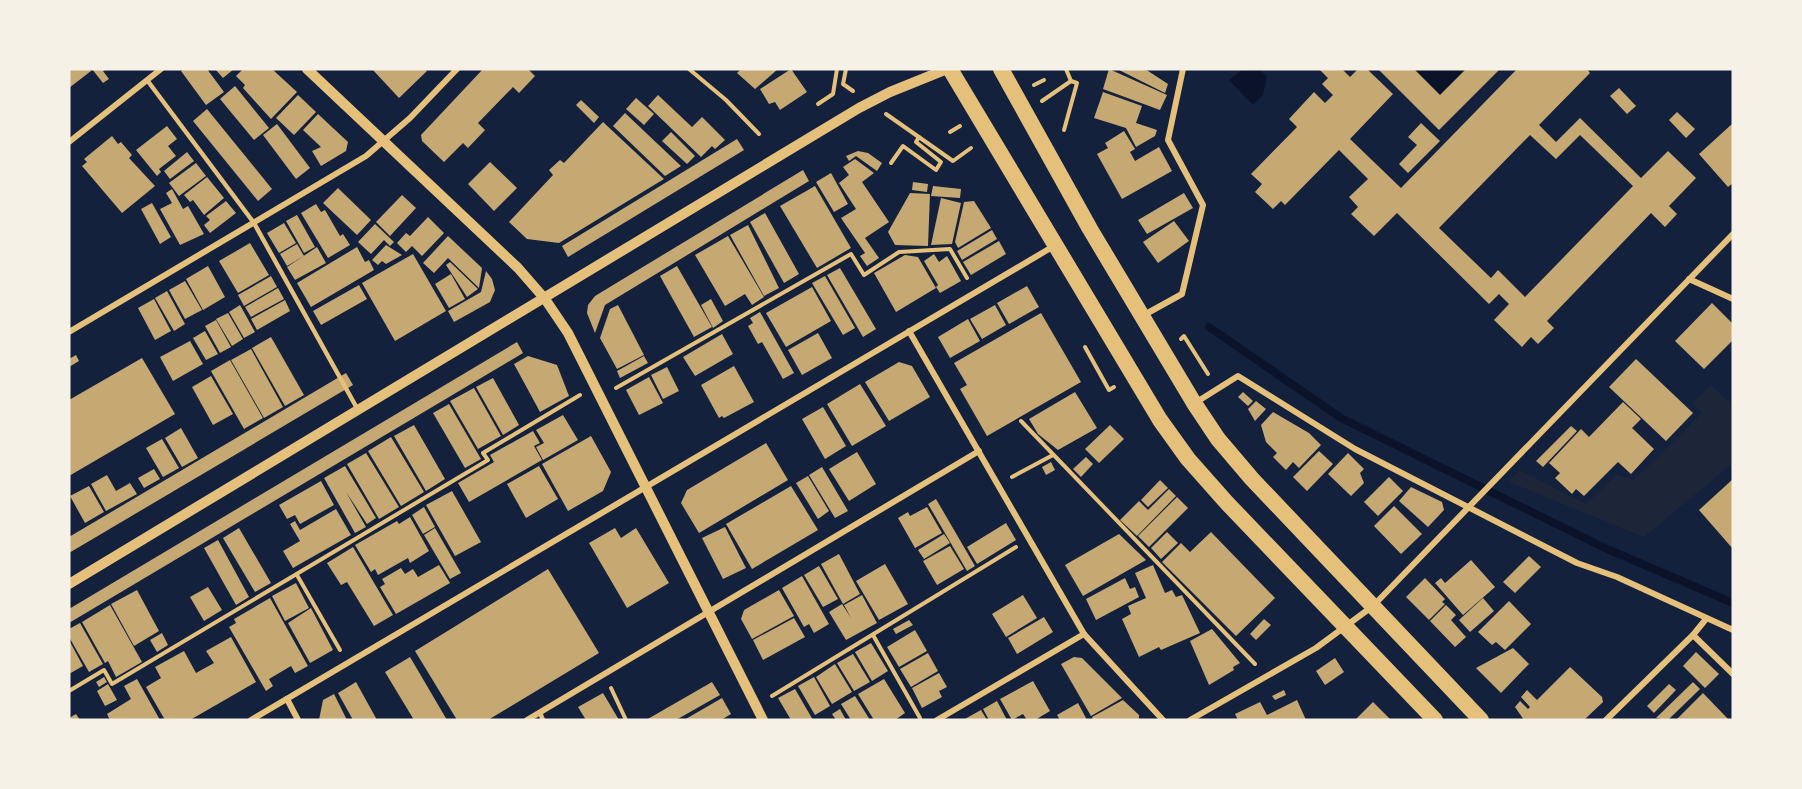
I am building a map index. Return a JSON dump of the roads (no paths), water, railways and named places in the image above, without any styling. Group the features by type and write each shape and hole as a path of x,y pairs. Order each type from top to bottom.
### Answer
{"highway":[{"path":"948,69 1160,420 1188,459 1435,720"},
{"path":"1001,69 1084,219 1218,439 1252,479 1481,720"}],"street":[{"path":"69,142 161,69"},
{"path":"307,69 518,268 545,299 568,333 763,720"},
{"path":"69,332 254,223 384,142 457,69"},
{"path":"69,584 859,108 890,92 948,69"},
{"path":"1142,316 1182,294 1203,205 1168,140 1183,69"},
{"path":"1190,720 1347,627 1373,606 1733,234"},
{"path":"251,720 1055,246"},
{"path":"1689,279 1733,298"},
{"path":"909,331 1084,634 1163,720"},
{"path":"1194,403 1238,376 1355,449 1469,505 1577,563 1617,577 1733,630"},
{"path":"528,720 979,451"},
{"path":"1606,720 1694,635 1706,619"},
{"path":"937,720 1084,634"},
{"path":"1694,635 1733,674"},
{"path":"287,699 298,720"}],"lane":[{"path":"147,80 254,223 358,410"},
{"path":"540,713 543,720"}],"waterway":[{"path":"1209,327 1341,418 1607,549 1733,603"}]}
